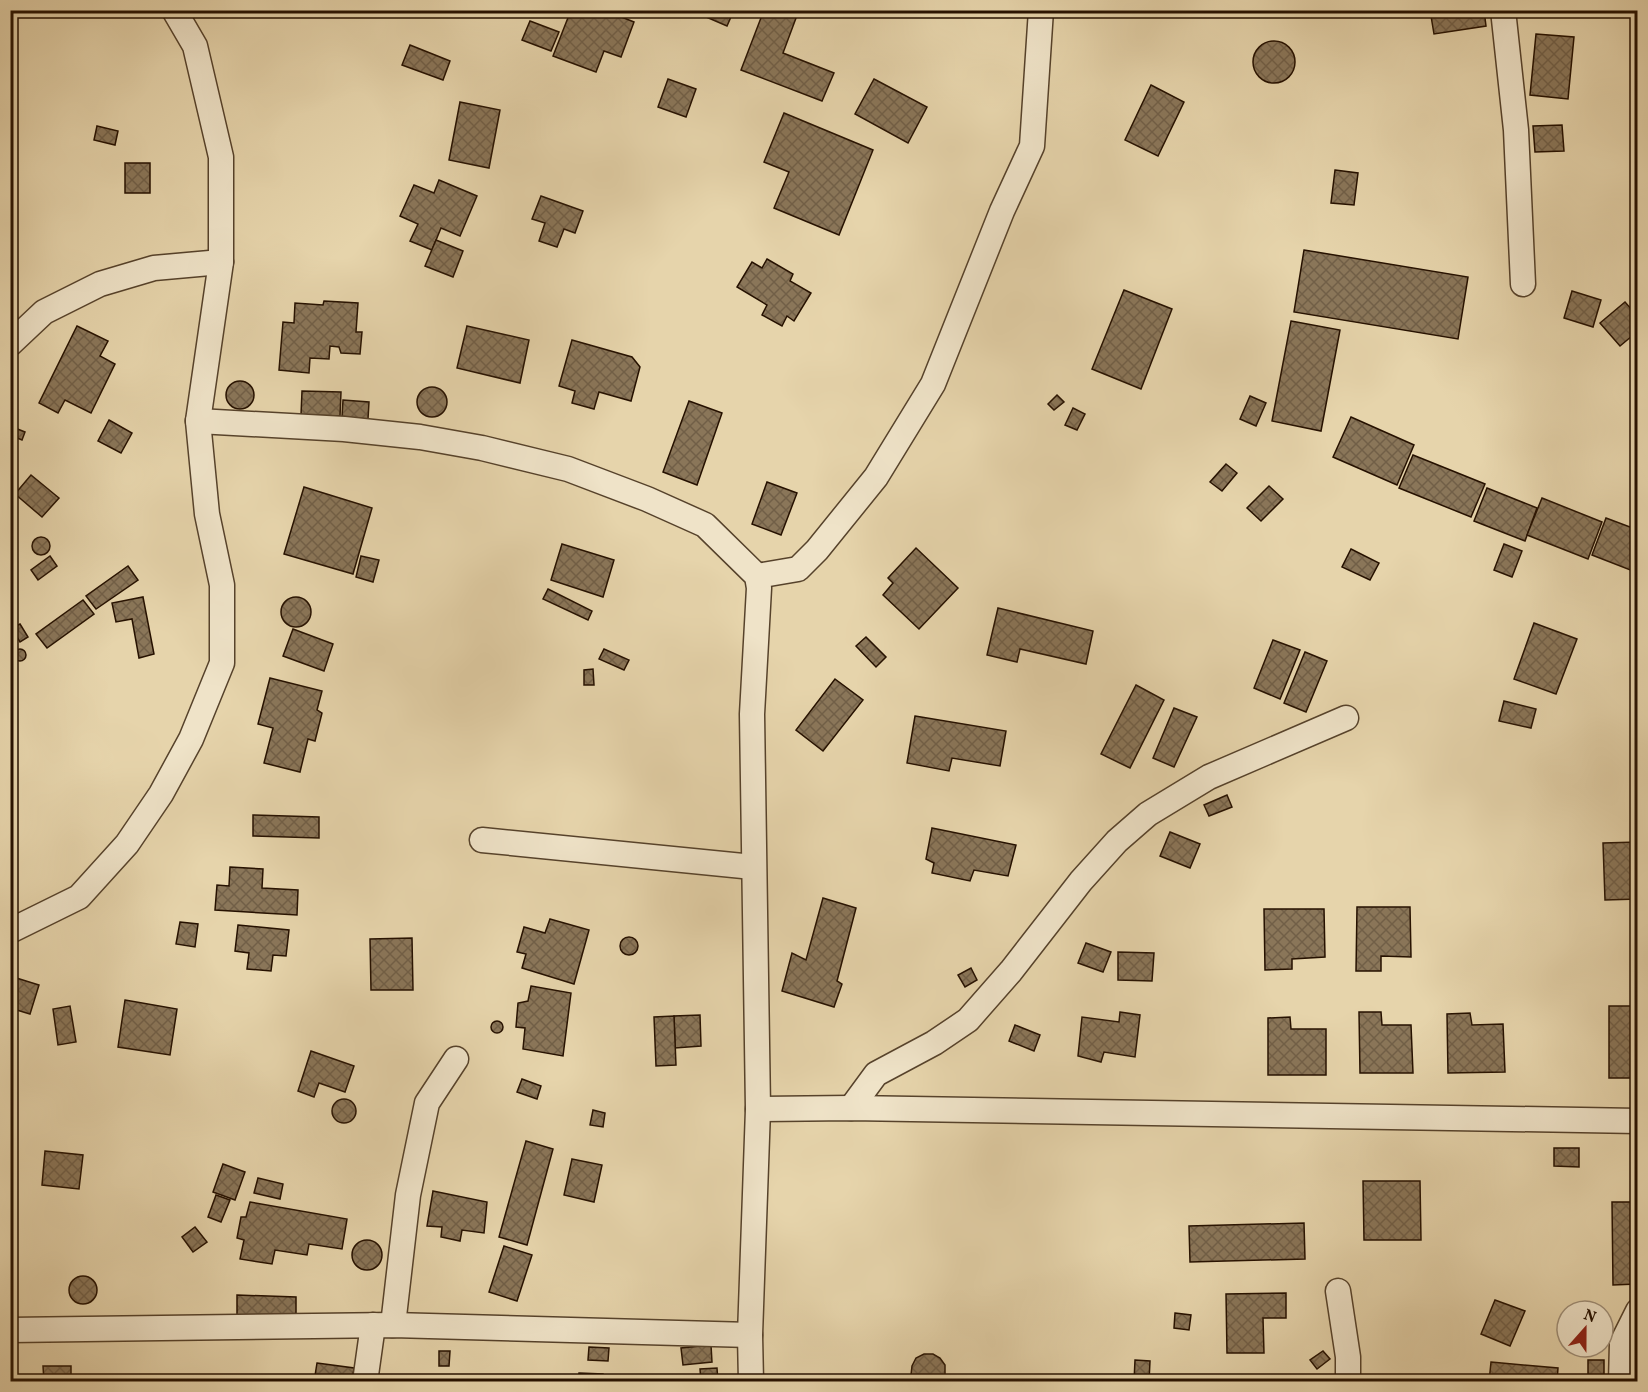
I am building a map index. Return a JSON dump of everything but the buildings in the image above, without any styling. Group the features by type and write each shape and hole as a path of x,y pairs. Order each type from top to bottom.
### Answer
{"street":[{"path":"10,931 79,897 127,844 161,794 191,739 222,663 222,585 207,514 198,421 221,262 221,157 195,46 174,10"},
{"path":"757,576 798,569 817,550 876,477 933,384 1002,211 1032,146 1041,10"},
{"path":"1503,10 1516,130 1522,284"},
{"path":"10,344 44,312 100,284 154,268 221,262"},
{"path":"198,421 344,429 420,437 482,448 568,470 647,499 705,525 757,576 759,588 752,714 758,1109 750,1335 751,1382"},
{"path":"851,1108 876,1074 934,1043 968,1020 1011,971 1082,881 1117,841 1148,814 1209,777 1346,717"},
{"path":"482,840 753,867"},
{"path":"364,1382 383,1325 427,1103 456,1059"},
{"path":"758,1109 851,1108 1638,1121"},
{"path":"1338,1291 1348,1358 1348,1382"},
{"path":"1621,1382 1622,1343 1638,1311"},
{"path":"10,1330 383,1325 750,1335"}]}
